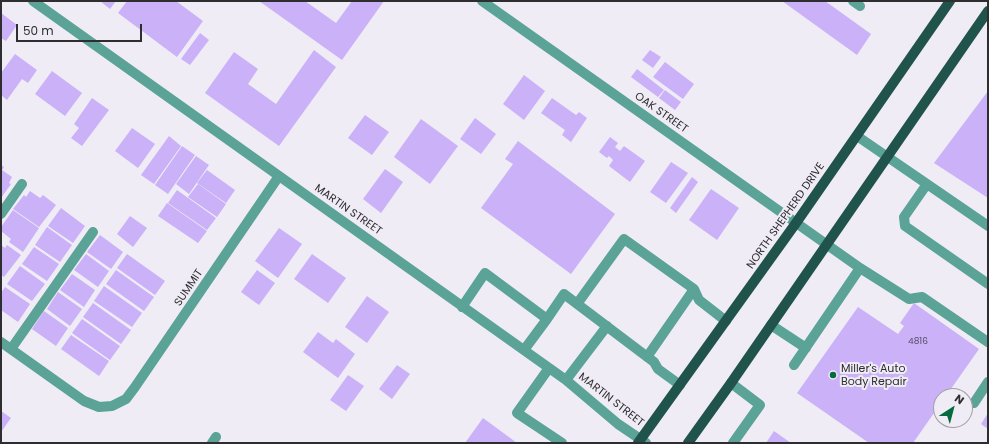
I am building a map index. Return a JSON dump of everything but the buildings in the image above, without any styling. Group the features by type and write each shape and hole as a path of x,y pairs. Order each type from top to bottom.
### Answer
{"main road":[{"name":"NORTH SHEPHERD DRIVE","path":"642,442 680,385 796,223 950,1"},
{"path":"688,443 988,11"}],"street":[{"name":"MARTIN STREET","path":"32,1 566,380 618,424 642,442"},
{"name":"OAK STREET","path":"482,1 860,268 909,299 922,297 988,342"},
{"path":"857,136 988,226"},
{"name":"SUMMIT","path":"11,349 84,401 99,407 112,406 126,399 279,176"},
{"path":"1,214 22,184"},
{"path":"927,184 904,217 906,226 988,284"},
{"path":"1,342 11,349 93,232"},
{"path":"577,304 624,239 694,288 698,300 726,321"},
{"path":"794,365 860,268"},
{"path":"462,307 485,273 547,319"},
{"path":"647,357 694,288"},
{"path":"524,350 564,294 654,362 658,370 680,385"},
{"path":"771,325 806,348"},
{"path":"566,380 607,326"},
{"path":"549,368 517,413 562,443"},
{"path":"974,403 988,382"},
{"path":"731,383 760,405 733,443"}],"place":[{"name":"Miller's Auto Body Repair","path":"833,375"}]}
